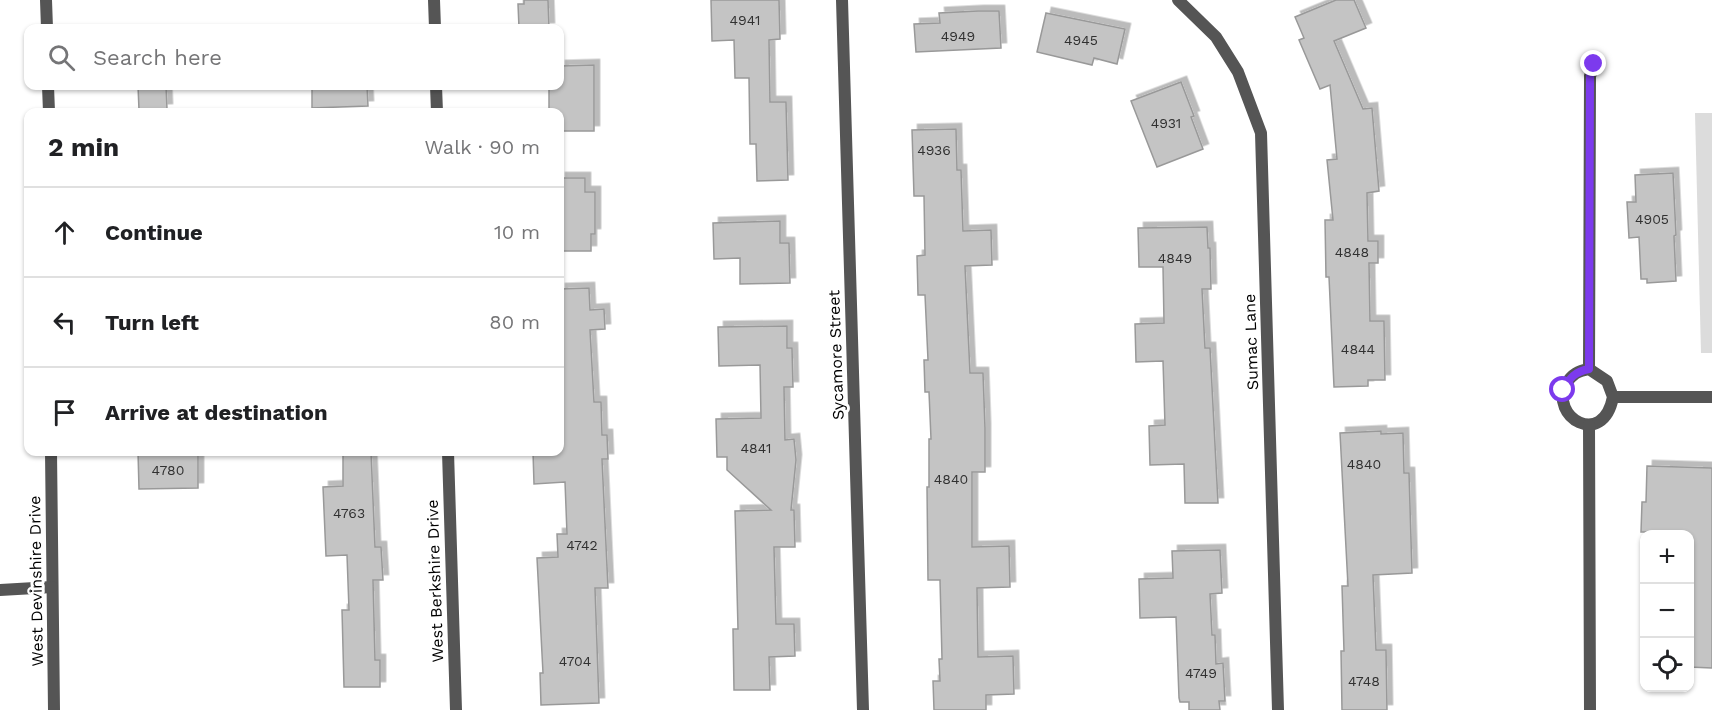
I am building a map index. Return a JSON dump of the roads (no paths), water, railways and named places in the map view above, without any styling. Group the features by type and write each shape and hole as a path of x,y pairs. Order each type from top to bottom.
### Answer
{"street":[{"path":"46,0 47,24"},
{"path":"434,0 435,24"},
{"name":"Sycamore Street","path":"842,0 863,710"},
{"name":"Sumac Lane","path":"1178,0 1216,37 1238,72 1261,133 1278,710"},
{"path":"1589,369 1590,76 1594,64"},
{"path":"48,90 49,108"},
{"path":"436,90 437,108"},
{"path":"1589,369 1607,381 1613,397 1600,423 1589,425 1578,422 1568,415 1563,405 1563,390 1570,378 1578,371 1589,369"},
{"path":"1613,397 1712,397"},
{"path":"1589,425 1590,710"},
{"name":"West Devinshire Drive","path":"51,456 54,710"},
{"name":"West Berkshire Drive","path":"448,456 456,710"},
{"path":"0,590 51,587"}]}
